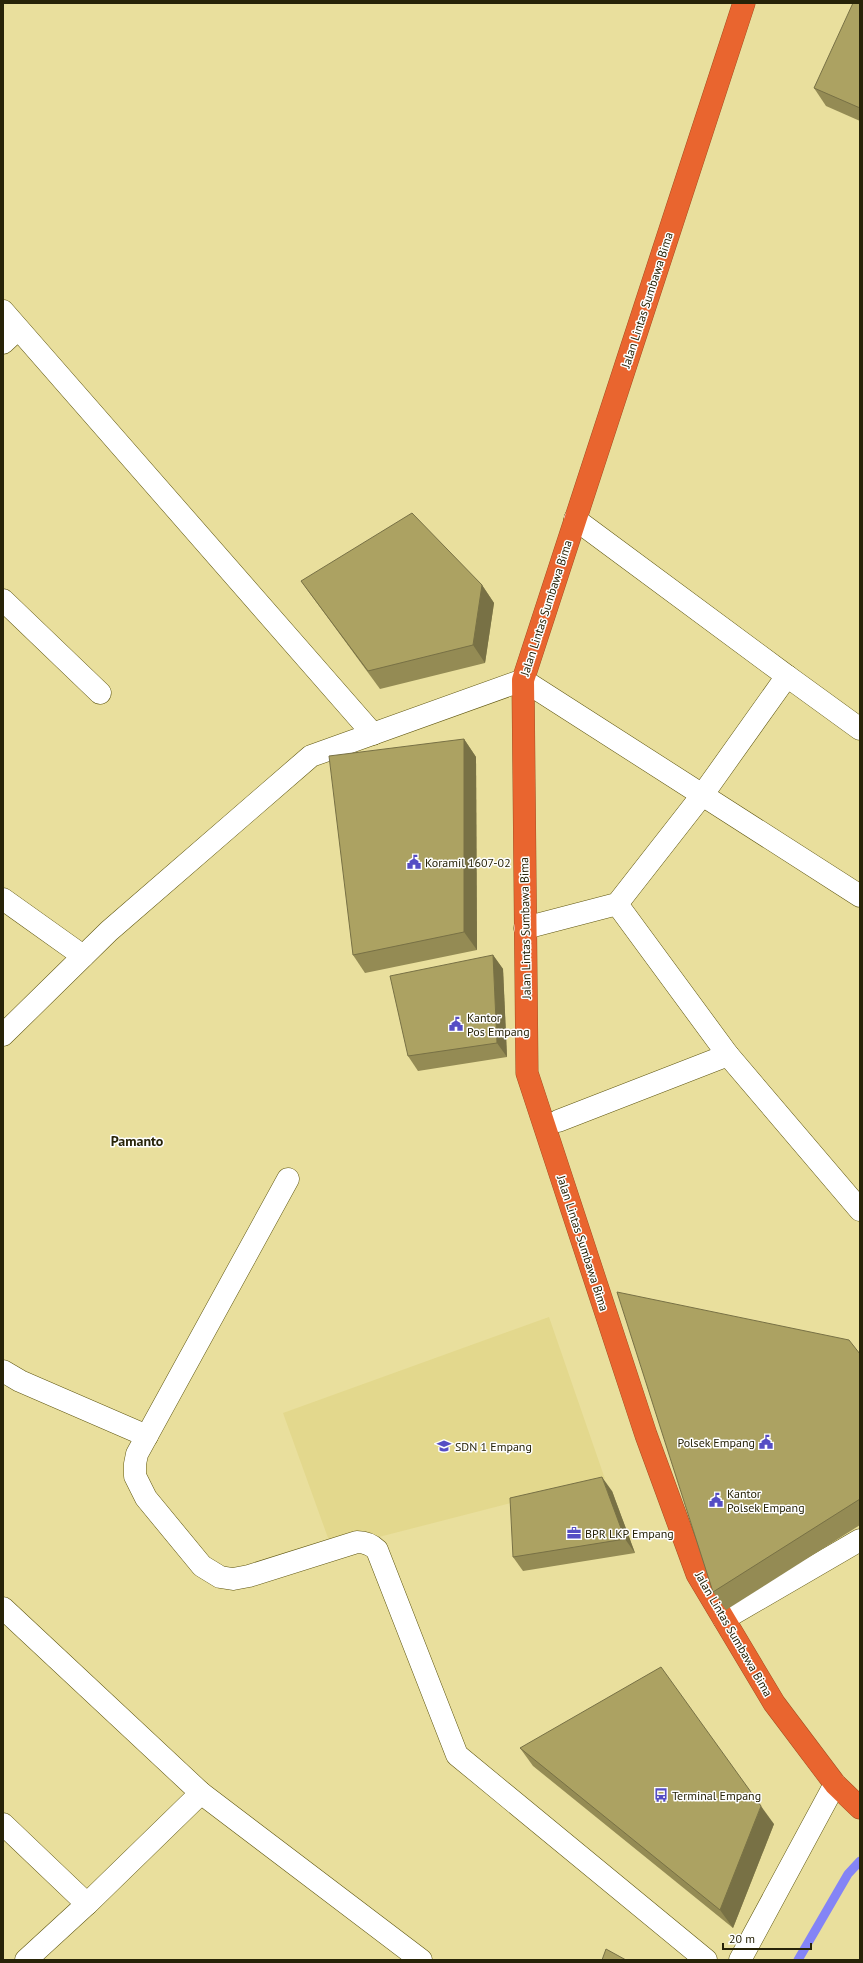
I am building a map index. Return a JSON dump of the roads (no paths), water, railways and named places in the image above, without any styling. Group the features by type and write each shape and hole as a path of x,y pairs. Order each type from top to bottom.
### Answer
{"highway":[{"name":"Jalan Lintas Sumbawa Bima","path":"744,3 523,680 527,1073 646,1435 697,1574 774,1703 835,1784 860,1808"}],"street":[{"path":"3,311 11,336 373,734"},
{"path":"575,519 860,729"},
{"path":"3,600 100,693"},
{"path":"525,928 617,904 703,794 788,676"},
{"path":"3,1035 109,931 311,756 523,680 860,896"},
{"path":"3,899 83,956"},
{"path":"617,904 728,1055 860,1210"},
{"path":"558,1121 728,1055"},
{"path":"288,1179 138,1454 135,1464 135,1476 146,1498 202,1566 220,1577 232,1579 249,1576 357,1542 365,1542 373,1546 377,1550 457,1755 706,1960"},
{"path":"3,1371 20,1381 147,1436"},
{"path":"724,1619 860,1540"},
{"path":"3,1608 201,1793 420,1960"},
{"path":"740,1960 835,1784"},
{"path":"26,1960 87,1904 201,1793"},
{"path":"3,1824 87,1904"}],"waterway":[{"path":"798,1960 848,1874 860,1861"}],"place":[{"name":"Koramil 1607-02","path":"414,862"},
{"name":"Kantor Pos Empang","path":"456,1024"},
{"name":"Polsek Empang","path":"766,1442"},
{"name":"SDN 1 Empang","path":"444,1446"},
{"name":"Kantor Polsek Empang","path":"716,1500"},
{"name":"BPR LKP Empang","path":"574,1533"},
{"name":"Terminal Empang","path":"661,1795"}],"district":[{"name":"Pamanto","path":"137,1141"}]}
